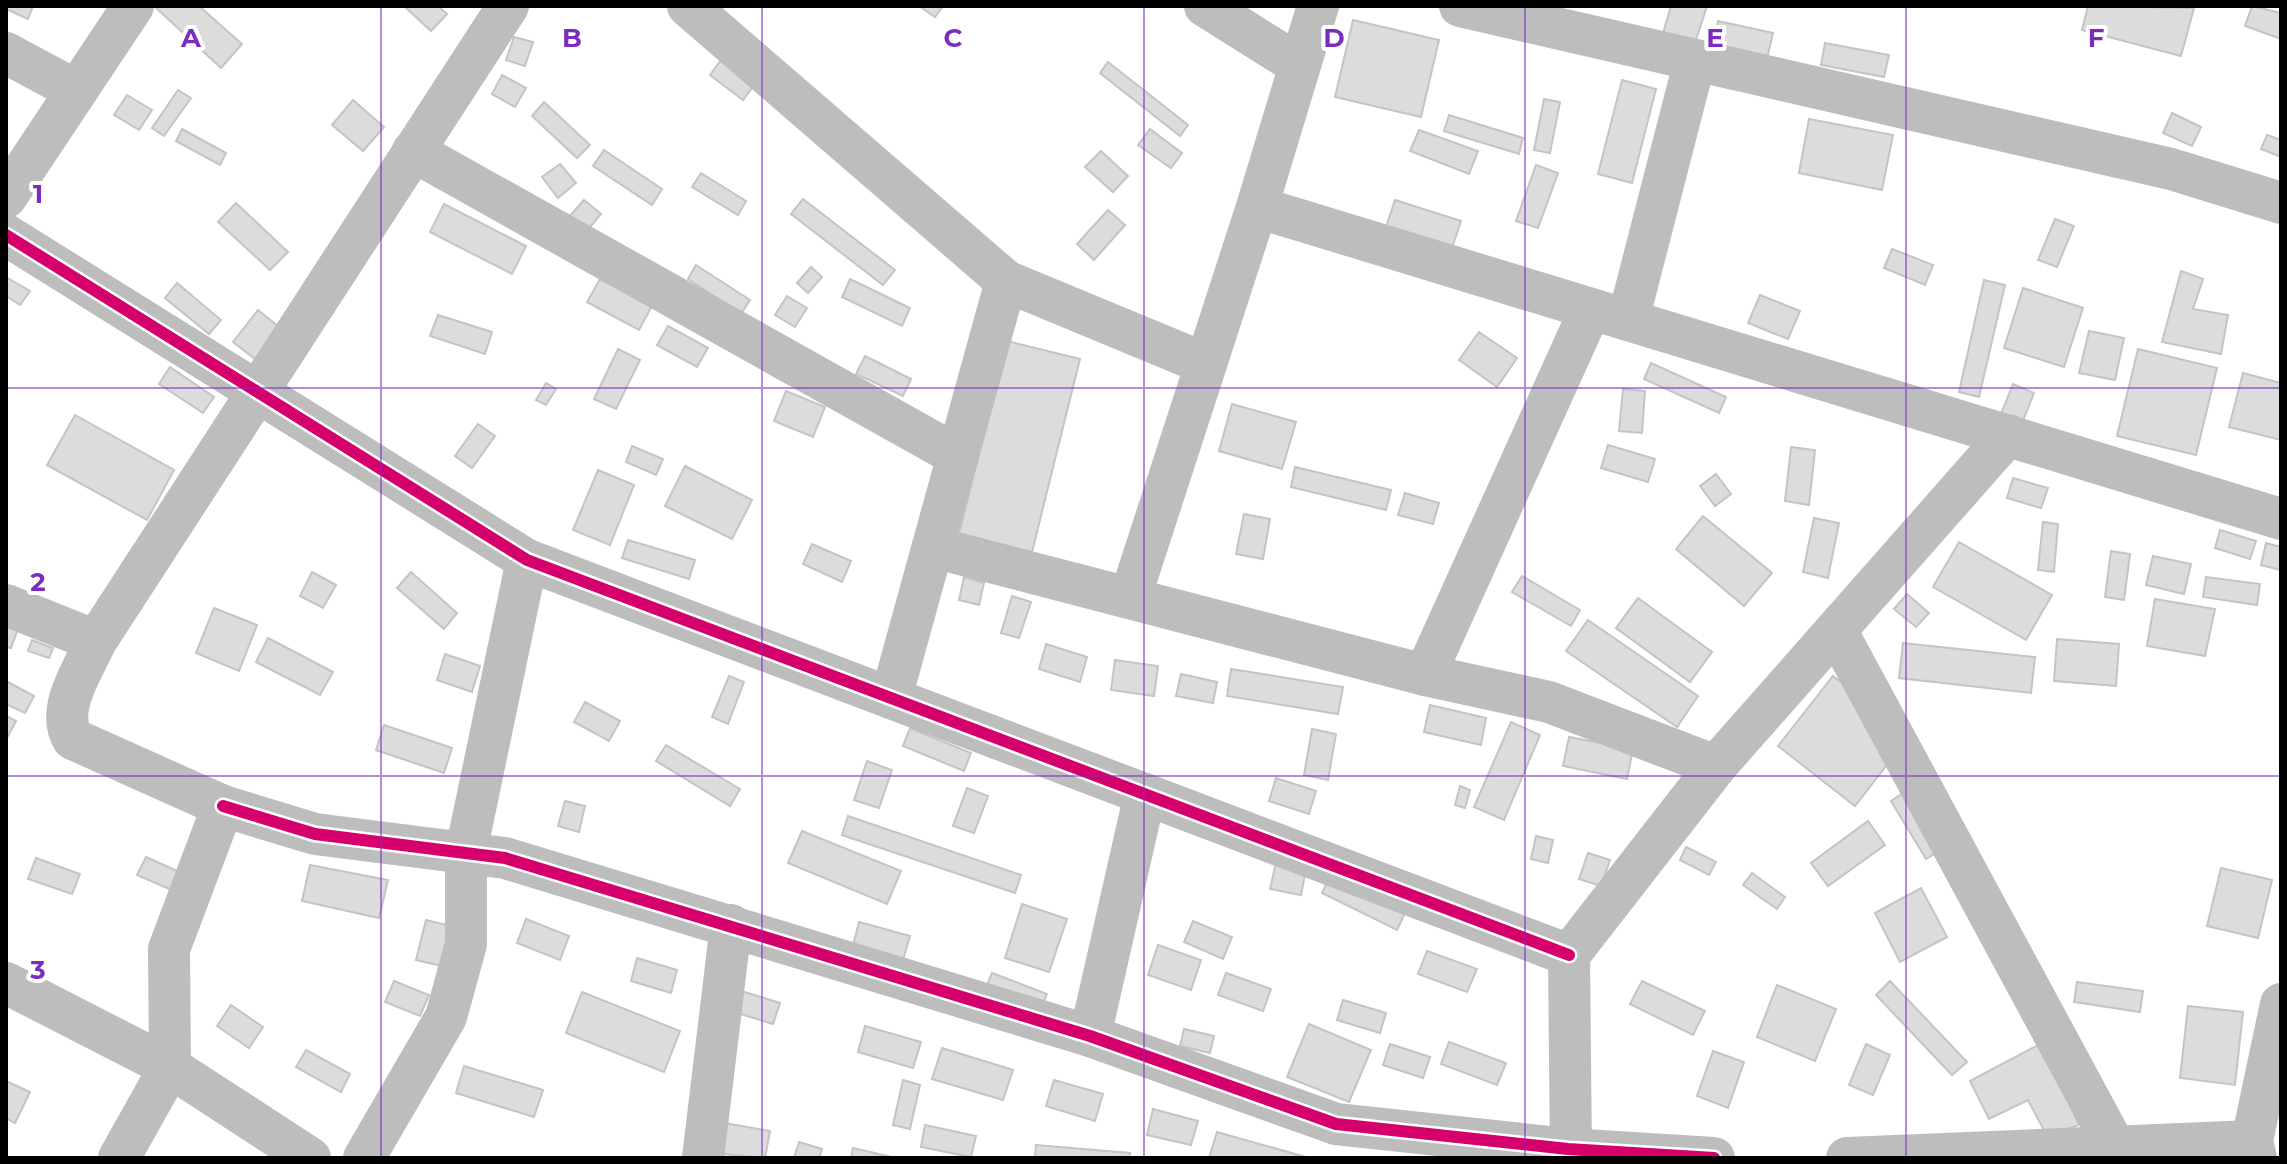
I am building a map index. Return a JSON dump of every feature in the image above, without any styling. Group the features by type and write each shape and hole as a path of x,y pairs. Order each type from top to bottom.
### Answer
{"street":[{"path":"6,197 133,6"},
{"path":"508,6 96,641 66,710 65,725 73,739 223,806 315,834 505,858 1090,1036 1336,1124 1570,1153 1714,1158"},
{"path":"688,6 1006,281 1206,364"},
{"path":"1205,6 1299,65"},
{"path":"1130,598 1257,207 1318,6"},
{"path":"1460,6 2171,169 2281,203"},
{"path":"6,53 75,90"},
{"path":"1425,675 1609,315 1695,60"},
{"path":"413,151 958,456"},
{"path":"1257,207 2281,519"},
{"path":"6,235 527,560 1569,955"},
{"path":"891,698 1006,281"},
{"path":"1570,1153 1569,955 1716,766 2008,435"},
{"path":"933,547 1425,675 1549,702 1716,766"},
{"path":"364,1158 446,1017 466,944 466,852 527,560"},
{"path":"6,605 96,641"},
{"path":"1836,630 2115,1147"},
{"path":"1090,1036 1145,794"},
{"path":"119,1158 170,1067 169,949 223,806"},
{"path":"703,1158 731,925"},
{"path":"6,983 170,1067 310,1158"},
{"path":"1847,1158 2115,1147 2254,1150 2281,1004"}],"building":[{"path":"6,6 33,6 28,19 6,9"},
{"path":"154,6 199,6 242,44 221,68"},
{"path":"404,6 438,6 447,14 431,31"},
{"path":"919,6 943,6 935,17"},
{"path":"1671,6 1707,6 1695,43 1663,33"},
{"path":"2088,6 2194,8 2181,56 2082,30"},
{"path":"2252,6 2281,13 2281,39 2245,26"},
{"path":"1353,20 1439,40 1421,117 1335,97"},
{"path":"1718,21 1773,33 1766,63 1711,51"},
{"path":"514,37 533,42 525,66 506,60"},
{"path":"1825,43 1889,55 1884,77 1821,65"},
{"path":"724,56 758,80 743,100 710,75"},
{"path":"1108,62 1188,125 1180,136 1100,73"},
{"path":"502,75 526,88 515,107 492,94"},
{"path":"1622,80 1656,89 1632,183 1598,174"},
{"path":"178,90 191,98 164,136 152,128"},
{"path":"127,95 152,110 139,130 114,115"},
{"path":"1544,99 1560,102 1550,153 1534,150"},
{"path":"353,100 384,127 363,151 332,125"},
{"path":"544,102 590,145 577,158 532,116"},
{"path":"2172,113 2201,127 2192,146 2163,133"},
{"path":"1449,115 1523,138 1519,154 1444,131"},
{"path":"1809,119 1893,135 1882,190 1799,173"},
{"path":"182,129 226,153 220,165 176,141"},
{"path":"1150,129 1182,153 1171,168 1138,145"},
{"path":"1419,130 1478,151 1469,174 1410,151"},
{"path":"2267,135 2281,140 2281,157 2261,149"},
{"path":"604,150 662,189 652,205 593,166"},
{"path":"1101,151 1128,176 1113,192 1085,167"},
{"path":"560,164 576,183 558,198 542,177"},
{"path":"1536,165 1558,173 1538,228 1516,221"},
{"path":"701,173 746,201 738,215 692,187"},
{"path":"803,199 895,270 883,285 791,214"},
{"path":"584,200 601,214 586,232 569,217"},
{"path":"1395,200 1461,221 1451,251 1385,230"},
{"path":"236,203 288,252 270,270 218,222"},
{"path":"444,204 526,246 512,274 430,232"},
{"path":"1108,210 1125,225 1094,260 1077,244"},
{"path":"2055,219 2074,226 2057,267 2038,260"},
{"path":"1892,249 1933,265 1925,285 1884,268"},
{"path":"696,265 750,300 741,314 688,279"},
{"path":"811,267 822,277 808,293 797,283"},
{"path":"2181,271 2203,279 2193,309 2228,315 2221,354 2162,342"},
{"path":"6,277 30,291 20,305 6,296"},
{"path":"600,279 652,306 639,330 587,302"},
{"path":"850,279 910,308 902,326 842,297"},
{"path":"1984,280 2005,285 1979,397 1959,392"},
{"path":"177,283 221,320 209,334 165,298"},
{"path":"2023,288 2083,308 2064,367 2004,348"},
{"path":"1760,295 1800,311 1788,339 1748,323"},
{"path":"787,296 807,308 795,327 775,315"},
{"path":"258,310 279,327 255,359 233,342"},
{"path":"438,315 492,332 485,354 430,336"},
{"path":"668,326 708,348 697,367 657,345"},
{"path":"2089,331 2124,338 2115,380 2079,373"},
{"path":"1479,332 1517,358 1497,387 1459,360"},
{"path":"1007,341 1080,359 1032,552 959,534"},
{"path":"618,349 640,360 616,409 594,399"},
{"path":"2138,349 2217,368 2196,455 2117,436"},
{"path":"865,356 911,379 903,396 856,374"},
{"path":"1651,363 1726,397 1719,413 1644,379"},
{"path":"170,367 214,397 203,413 159,384"},
{"path":"2243,373 2281,383 2281,440 2229,427"},
{"path":"546,383 556,389 546,405 536,400"},
{"path":"2013,384 2034,393 2022,423 2001,414"},
{"path":"1623,389 1645,391 1642,433 1619,431"},
{"path":"786,391 825,407 813,437 774,421"},
{"path":"1232,404 1296,422 1282,469 1219,451"},
{"path":"75,415 174,470 147,520 47,465"},
{"path":"478,424 495,436 472,468 455,456"},
{"path":"1608,445 1655,459 1648,482 1601,468"},
{"path":"632,446 663,459 656,475 626,462"},
{"path":"1791,447 1815,450 1809,505 1785,501"},
{"path":"685,466 752,500 732,539 665,506"},
{"path":"1295,467 1391,490 1386,510 1291,487"},
{"path":"598,470 634,485 610,545 573,530"},
{"path":"1716,474 1731,494 1715,506 1700,486"},
{"path":"2013,478 2048,488 2041,508 2007,498"},
{"path":"1405,493 1439,503 1433,524 1398,515"},
{"path":"1244,514 1270,519 1263,559 1236,554"},
{"path":"1703,516 1772,573 1744,606 1676,549"},
{"path":"1814,518 1839,523 1828,578 1803,572"},
{"path":"2043,522 2058,524 2054,572 2038,570"},
{"path":"2220,530 2256,541 2250,559 2215,548"},
{"path":"628,540 695,560 689,579 622,558"},
{"path":"1959,542 2052,595 2026,640 1933,587"},
{"path":"2266,543 2281,547 2280,570 2261,565"},
{"path":"812,544 851,561 842,582 803,564"},
{"path":"2111,551 2130,554 2124,600 2105,597"},
{"path":"2153,556 2191,564 2184,594 2146,585"},
{"path":"312,572 336,585 323,608 300,596"},
{"path":"411,572 457,613 444,629 397,588"},
{"path":"1522,576 1580,610 1571,626 1512,592"},
{"path":"964,577 984,583 979,605 959,600"},
{"path":"2206,577 2260,584 2257,605 2203,597"},
{"path":"1907,594 1929,613 1916,627 1894,609"},
{"path":"1012,596 1031,602 1019,638 1001,633"},
{"path":"1638,598 1712,652 1690,682 1616,628"},
{"path":"2155,599 2215,609 2205,656 2147,646"},
{"path":"214,608 257,625 239,671 196,653"},
{"path":"1588,620 1698,696 1677,727 1566,651"},
{"path":"6,625 18,629 11,648 6,647"},
{"path":"268,638 333,672 320,695 256,662"},
{"path":"2057,639 2119,644 2116,686 2054,681"},
{"path":"32,640 53,648 49,658 28,651"},
{"path":"1903,643 2035,657 2031,693 1899,678"},
{"path":"1046,644 1087,657 1080,682 1039,669"},
{"path":"445,654 480,666 472,692 437,680"},
{"path":"1115,660 1158,666 1154,696 1111,690"},
{"path":"1231,669 1343,687 1338,714 1227,696"},
{"path":"1181,674 1217,682 1213,703 1176,696"},
{"path":"729,676 744,682 728,724 712,717"},
{"path":"1833,676 1910,735 1855,806 1778,746"},
{"path":"6,681 34,696 25,713 6,704"},
{"path":"585,702 620,721 609,741 574,722"},
{"path":"1430,705 1486,718 1481,745 1424,732"},
{"path":"6,716 16,721 6,740"},
{"path":"1511,722 1540,735 1504,820 1474,807"},
{"path":"384,725 452,748 444,773 376,750"},
{"path":"910,728 971,753 964,771 903,746"},
{"path":"1312,729 1336,734 1328,780 1304,775"},
{"path":"1569,737 1633,749 1627,779 1563,766"},
{"path":"666,745 740,789 730,806 656,761"},
{"path":"867,761 892,770 879,808 854,800"},
{"path":"1276,778 1316,791 1309,814 1269,801"},
{"path":"1460,786 1470,790 1465,808 1455,805"},
{"path":"967,788 988,796 974,833 953,826"},
{"path":"1906,791 1941,850 1926,859 1891,801"},
{"path":"565,801 585,806 579,832 558,826"},
{"path":"848,816 1021,875 1015,893 842,835"},
{"path":"1868,821 1885,845 1828,886 1811,863"},
{"path":"802,831 901,871 887,904 788,863"},
{"path":"1536,836 1553,840 1548,863 1531,859"},
{"path":"1686,847 1716,862 1709,875 1680,860"},
{"path":"1588,853 1610,860 1601,886 1579,879"},
{"path":"146,857 184,874 176,892 137,875"},
{"path":"36,858 80,874 72,894 28,879"},
{"path":"1276,863 1306,869 1301,895 1270,889"},
{"path":"310,865 388,880 379,918 302,901"},
{"path":"2221,868 2272,880 2258,938 2207,926"},
{"path":"1332,872 1407,909 1397,930 1322,893"},
{"path":"1752,873 1785,897 1777,909 1743,885"},
{"path":"1921,888 1947,937 1900,962 1875,913"},
{"path":"1022,904 1067,919 1049,972 1005,958"},
{"path":"526,919 569,936 560,960 517,943"},
{"path":"426,920 455,927 446,967 416,960"},
{"path":"1193,921 1232,937 1223,959 1184,942"},
{"path":"859,922 910,936 902,963 852,950"},
{"path":"1158,945 1201,960 1191,990 1148,975"},
{"path":"1427,951 1477,969 1467,992 1418,974"},
{"path":"637,958 677,970 671,993 631,981"},
{"path":"992,973 1047,994 1040,1011 985,990"},
{"path":"1226,973 1271,989 1263,1011 1218,995"},
{"path":"394,981 429,995 420,1016 385,1002"},
{"path":"1642,981 1705,1011 1693,1035 1630,1004"},
{"path":"1890,981 1967,1062 1952,1075 1876,995"},
{"path":"2077,982 2143,991 2140,1012 2074,1002"},
{"path":"1777,985 1836,1009 1815,1061 1757,1037"},
{"path":"735,989 780,1003 773,1024 728,1010"},
{"path":"582,992 680,1031 664,1072 566,1033"},
{"path":"1343,1000 1386,1013 1380,1033 1337,1020"},
{"path":"231,1005 263,1027 249,1048 217,1026"},
{"path":"2188,1006 2243,1012 2235,1085 2180,1078"},
{"path":"1309,1024 1371,1050 1349,1102 1287,1077"},
{"path":"865,1026 921,1042 913,1068 858,1052"},
{"path":"1184,1029 1214,1036 1210,1053 1180,1046"},
{"path":"1449,1042 1506,1063 1497,1085 1441,1064"},
{"path":"2042,1043 2079,1125 2047,1136 2028,1100 1989,1119 1970,1081"},
{"path":"1390,1044 1430,1057 1423,1078 1383,1065"},
{"path":"1866,1044 1890,1055 1873,1095 1849,1085"},
{"path":"942,1048 1013,1070 1003,1100 932,1079"},
{"path":"306,1050 350,1074 341,1092 296,1067"},
{"path":"1713,1051 1744,1062 1728,1108 1697,1096"},
{"path":"464,1066 543,1090 534,1117 456,1093"},
{"path":"903,1080 920,1085 910,1129 893,1125"},
{"path":"1054,1080 1103,1094 1095,1121 1046,1106"},
{"path":"6,1081 30,1092 15,1123 6,1118"},
{"path":"1153,1109 1198,1121 1191,1145 1147,1135"},
{"path":"719,1122 770,1131 765,1158 714,1153"},
{"path":"925,1125 976,1136 971,1157 921,1147"},
{"path":"1217,1132 1306,1157 1306,1158 1209,1158"},
{"path":"799,1142 822,1149 819,1158 794,1158"},
{"path":"1036,1145 1130,1153 1129,1158 1035,1158"},
{"path":"853,1148 896,1158 851,1158"}],"cycle path":[{"path":"6,235 527,560 1569,955"},
{"path":"223,806 315,834 505,858 1090,1036 1336,1124 1568,1149 1714,1158"}]}
